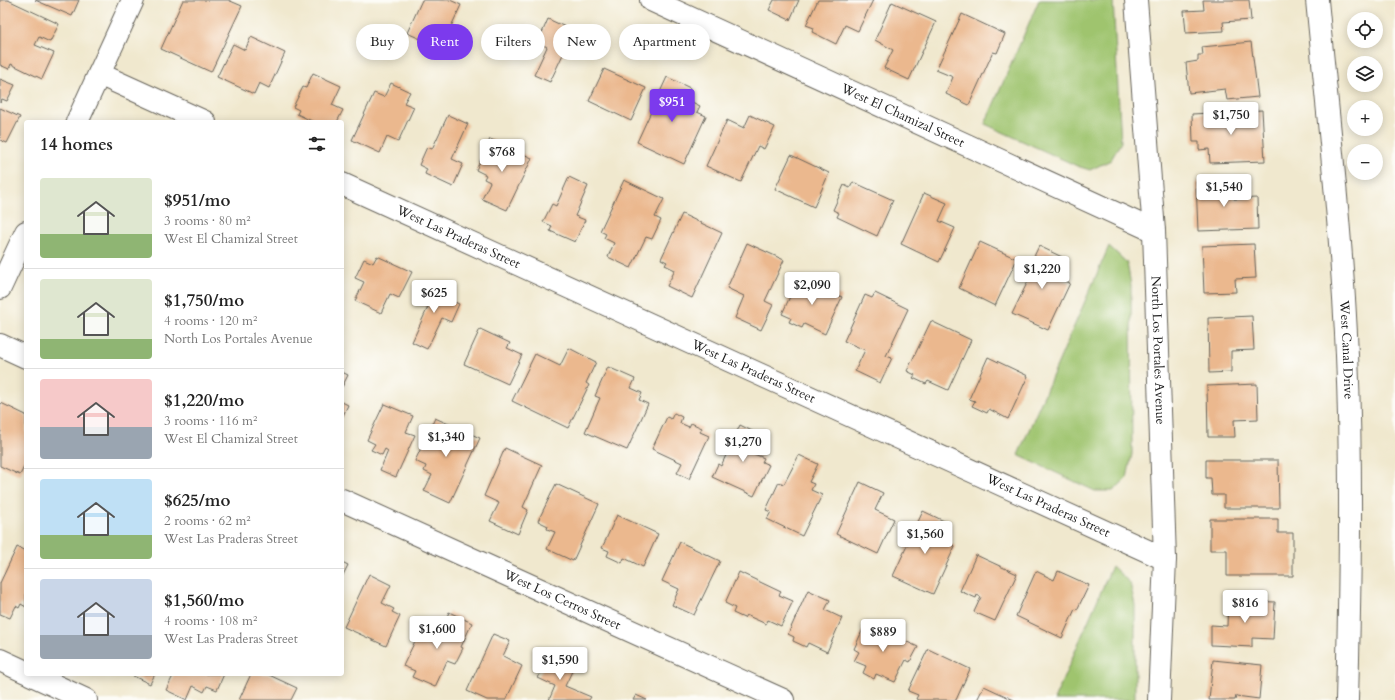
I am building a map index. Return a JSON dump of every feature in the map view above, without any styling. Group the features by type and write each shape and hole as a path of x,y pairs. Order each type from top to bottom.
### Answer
{"street":[{"path":"78,120 133,0"},
{"name":"West El Chamizal Street","path":"651,0 1154,231"},
{"name":"North Los Portales Avenue","path":"1136,0 1154,231 1165,559 1160,700"},
{"name":"West Canal Drive","path":"1317,0 1340,233 1347,355 1350,453 1350,537 1347,700"},
{"path":"99,74 202,120"},
{"name":"West Las Praderas Street","path":"344,185 1165,559"},
{"path":"0,288 24,236"},
{"path":"0,345 24,356"},
{"name":"West Los Cerros Street","path":"344,501 783,700"},
{"path":"0,660 24,671"},
{"path":"34,676 86,700"}],"green space":[{"path":"1039,0 1113,0 1121,142 1111,160 1090,170 1077,166 985,124"},
{"path":"1109,246 1127,263 1131,285 1132,454 1127,478 1113,491 1095,491 1018,455"},
{"path":"1112,566 1130,583 1135,605 1135,700 1054,700"}],"building":[{"path":"0,0 8,0 59,24 50,42 39,37 35,45 54,53 42,79 11,64 9,69 0,65"},
{"path":"35,0 79,0 72,16"},
{"path":"183,0 228,0 242,6 211,72 161,49"},
{"path":"422,0 450,0 461,5 452,24 417,24 417,37 409,34 409,29"},
{"path":"774,0 799,0 790,20 769,10"},
{"path":"818,0 873,0 858,31 845,25 836,44 812,32 814,28 806,25"},
{"path":"1203,0 1249,0 1251,20 1223,22 1224,31 1186,33 1184,11 1204,10"},
{"path":"892,2 936,22 909,80 884,68 893,50 875,40"},
{"path":"962,14 1005,34 997,53 993,52 969,105 946,94 953,77 936,70"},
{"path":"548,19 559,24 553,24 553,60 560,60 550,82 534,75 541,60 545,60 545,51 547,47 545,46 545,26"},
{"path":"251,37 285,53 269,88 259,83 254,94 217,77 233,44 245,50"},
{"path":"1251,42 1258,97 1227,100 1225,89 1189,93 1186,63 1198,61 1198,55 1203,55 1202,47"},
{"path":"604,69 646,88 631,121 589,101"},
{"path":"313,73 341,86 332,105 343,110 338,120 310,120 297,114 299,110 293,107 303,87 306,88"},
{"path":"667,77 690,88 682,105 687,107 690,101 700,106 697,112 706,116 684,164 637,142"},
{"path":"0,79 15,85 7,101 2,99 0,103"},
{"path":"391,83 410,92 404,103 414,107 398,142 387,137 380,153 352,140 374,93 384,97"},
{"path":"0,108 20,117 7,143 0,140"},
{"path":"1262,110 1265,161 1210,163 1209,149 1199,150 1199,142 1193,142 1192,114"},
{"path":"448,115 468,124 452,159 463,164 453,187 425,174 427,169 419,165 427,147 432,149"},
{"path":"750,115 775,127 764,149 758,146 741,182 706,166 727,120 744,128"},
{"path":"490,139 532,158 507,210 482,199 490,182 484,179 486,175 476,170"},
{"path":"791,155 829,173 814,207 775,189"},
{"path":"569,177 588,186 575,216 585,220 575,242 550,231 552,226 543,222 552,204 556,206"},
{"path":"624,180 664,199 655,217 661,220 652,239 646,237 631,268 608,257 614,243 604,238 606,234 600,231"},
{"path":"1233,181 1234,199 1257,198 1258,229 1198,231 1196,182"},
{"path":"853,182 893,200 877,236 837,217 839,213 833,210 844,185 850,188"},
{"path":"924,193 947,203 939,221 955,228 939,262 901,244"},
{"path":"682,214 722,233 692,298 667,286 675,270 665,265 667,262 661,259"},
{"path":"980,242 1017,259 995,306 959,288"},
{"path":"747,243 784,260 765,301 773,305 761,330 735,318 744,296 727,288"},
{"path":"1254,244 1256,278 1235,279 1236,292 1204,293 1202,246"},
{"path":"1039,246 1062,257 1053,276 1070,283 1048,330 1012,314 1029,279 1024,277"},
{"path":"377,256 412,272 399,298 390,294 381,313 355,301 364,282 355,278 364,259 373,263"},
{"path":"799,277 842,297 825,334 804,324 802,328 789,322 791,318 782,314"},
{"path":"428,283 453,295 450,300 459,304 451,322 442,318 427,349 412,342 428,307 419,303"},
{"path":"875,293 908,309 886,356 892,358 880,383 855,371 865,350 844,341 865,295 872,298"},
{"path":"1252,316 1254,350 1231,351 1231,372 1209,373 1208,318"},
{"path":"931,321 971,340 948,390 928,381 926,384 913,378 915,375 907,371"},
{"path":"480,329 510,343 507,348 522,355 508,384 464,364"},
{"path":"569,348 596,362 586,383 589,385 568,428 512,401 535,354 560,366"},
{"path":"988,357 1028,376 1008,419 989,409 987,413 972,406 975,401 969,399"},
{"path":"608,367 635,379 631,388 642,393 639,400 648,404 627,450 585,432 600,398 595,396"},
{"path":"344,373 348,375 344,383"},
{"path":"1257,384 1258,419 1234,420 1235,437 1208,437 1207,386"},
{"path":"1,403 24,414 24,467 20,475 0,466"},
{"path":"344,403 348,405 344,414"},
{"path":"384,404 413,416 406,432 415,435 396,477 380,470 388,451 385,449 382,455 371,450 375,444 367,440"},
{"path":"674,413 682,417 680,423 689,427 691,423 702,428 700,432 709,436 689,479 677,473 682,463 652,449 667,417 671,419"},
{"path":"435,418 480,438 450,503 424,491 432,475 424,471 426,466 415,461"},
{"path":"740,425 762,436 754,454 764,458 762,462 769,465 754,496 712,477 718,464 721,466"},
{"path":"505,448 542,465 523,507 528,510 518,534 490,521 499,503 484,496"},
{"path":"799,455 818,464 809,482 814,484 811,490 822,495 802,536 767,519 771,512 766,510 779,482 784,484"},
{"path":"1206,460 1278,460 1279,508 1224,508 1224,495 1212,495 1211,478 1206,478"},
{"path":"860,482 883,493 875,510 894,519 878,554 836,534"},
{"path":"556,484 599,504 573,561 547,549 555,532 547,529 548,526 538,521"},
{"path":"923,511 946,522 938,538 955,546 933,594 893,576"},
{"path":"617,515 658,534 643,567 624,558 622,563 607,556 609,551 602,548"},
{"path":"1210,519 1278,519 1278,533 1293,533 1293,576 1227,576 1227,550 1210,550"},
{"path":"680,542 720,561 694,615 672,605 679,589 662,581"},
{"path":"17,547 24,550 24,606 21,604 19,608 16,606 10,618 0,614 0,583"},
{"path":"976,555 1017,574 995,621 974,612 981,597 977,595 976,598 960,591"},
{"path":"344,563 348,565 344,573"},
{"path":"1036,571 1054,580 1058,571 1089,585 1077,610 1075,609 1062,638 1016,616"},
{"path":"739,572 781,592 779,595 793,601 781,626 768,620 766,624 746,615 744,618 733,613 735,608 725,603"},
{"path":"369,574 391,585 382,603 394,609 392,612 400,616 386,646 344,627"},
{"path":"808,590 830,600 825,610 842,618 827,652 808,643 806,647 793,641 794,637 788,634"},
{"path":"1228,600 1275,602 1273,639 1252,638 1252,647 1211,645 1211,625 1227,626"},
{"path":"449,612 472,623 461,647 463,648 455,664 447,661 435,687 412,677 415,671 403,666 418,635 442,629"},
{"path":"871,625 918,647 910,662 906,660 895,682 876,674 874,679 863,673 866,666 854,661 859,652 854,649 863,629 868,631"},
{"path":"493,634 510,641 503,656 522,666 506,700 487,700 467,691"},
{"path":"928,649 970,669 956,700 918,700 916,699 918,695 908,691"},
{"path":"549,656 574,667 565,686 591,697 589,700 549,700 555,686 538,678"},
{"path":"1213,660 1262,665 1259,699 1236,696 1235,700 1209,700"},
{"path":"133,676 154,676 150,684"},
{"path":"173,676 223,676 217,690 207,686 204,692 193,686 187,700 166,690"},
{"path":"250,676 271,676 297,688 291,700 239,700"},
{"path":"984,686 1014,700 977,700"},
{"path":"636,695 647,700 633,700"}]}
